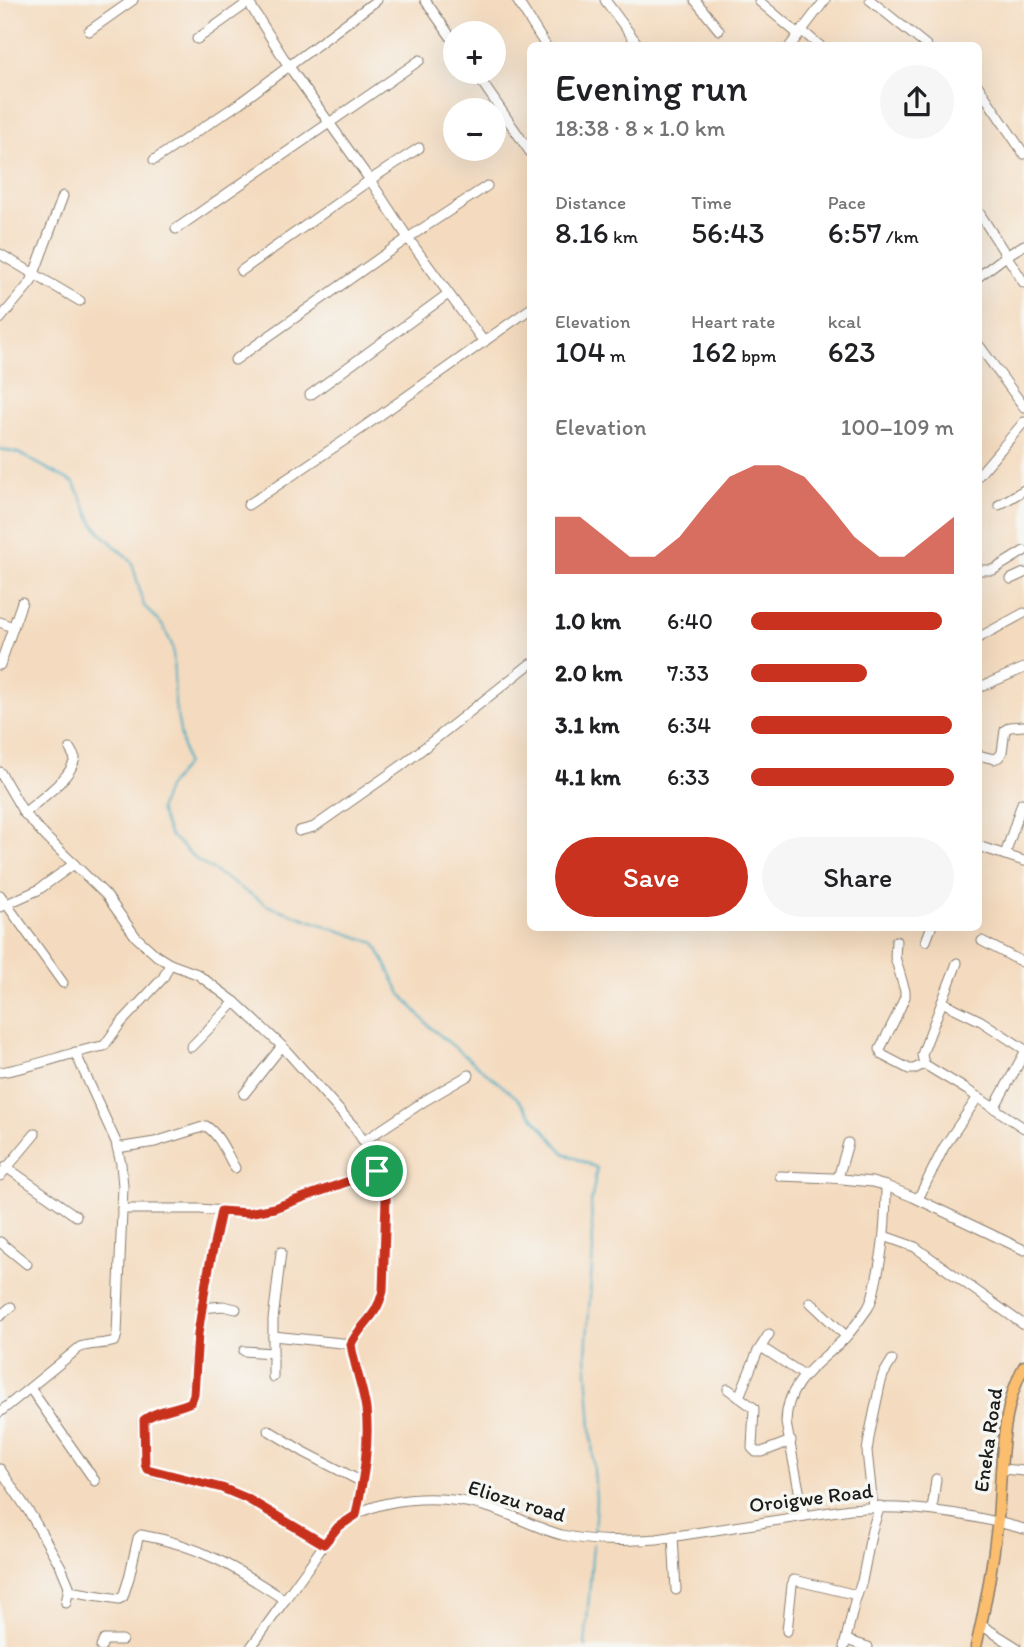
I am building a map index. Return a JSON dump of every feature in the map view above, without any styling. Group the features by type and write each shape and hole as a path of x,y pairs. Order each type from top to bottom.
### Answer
{"main road":[{"name":"Eneka Road","path":"976,1647 988,1588 1007,1419 1015,1382 1024,1366"}],"street":[{"path":"89,31 133,0"},
{"path":"154,160 237,105 377,0"},
{"path":"517,0 543,42"},
{"path":"605,0 636,42"},
{"path":"695,0 719,30"},
{"path":"793,42 825,0"},
{"path":"870,0 922,42"},
{"path":"197,39 249,1 288,65 370,180 408,239 484,342"},
{"path":"759,1 814,42"},
{"path":"430,2 443,23"},
{"path":"176,229 419,60"},
{"path":"483,84 527,148"},
{"path":"982,92 1024,154"},
{"path":"241,271 419,148"},
{"path":"235,360 487,186"},
{"path":"0,320 31,282 63,196"},
{"path":"982,217 1024,283"},
{"path":"982,274 1024,246"},
{"path":"0,254 80,301"},
{"path":"310,395 448,294"},
{"path":"248,505 527,311"},
{"path":"982,349 1024,407"},
{"path":"982,469 1024,422"},
{"path":"999,505 1024,490"},
{"path":"982,570 993,570 1024,551"},
{"path":"1011,579 1024,573"},
{"path":"0,665 22,602"},
{"path":"982,636 1024,612"},
{"path":"0,622 12,627"},
{"path":"299,831 314,827 401,766 527,666"},
{"path":"982,686 1024,668"},
{"path":"982,756 994,759 999,757 1006,730 1024,726"},
{"path":"24,813 73,767 75,758 69,749"},
{"path":"0,772 24,813 106,895 136,936 157,956 197,974 235,1002 282,1046 339,1108 365,1141 386,1199 383,1291 380,1304 351,1344 366,1408 367,1448 356,1515"},
{"path":"1005,855 1022,803"},
{"path":"982,847 1024,861"},
{"path":"4,906 38,890 74,864"},
{"path":"0,895 4,906 62,983"},
{"path":"926,941 930,931"},
{"path":"896,941 895,957 905,997 880,1049 881,1055 909,1069 924,1064"},
{"path":"982,941 1024,962"},
{"path":"957,963 922,1055 924,1064 1024,1128"},
{"path":"0,1072 22,1069 104,1045 163,978 170,964"},
{"path":"191,1047 235,1002"},
{"path":"942,1002 981,1021 1024,1052 994,1108"},
{"path":"244,1094 282,1046"},
{"path":"0,1412 79,1348 115,1341 117,1334 121,1164 110,1128 75,1052"},
{"path":"365,1141 469,1075"},
{"path":"918,1199 944,1147 978,1097"},
{"path":"117,1148 155,1142 206,1126 216,1136 235,1168"},
{"path":"0,1176 35,1134"},
{"path":"838,1178 848,1143"},
{"path":"6,1167 76,1216"},
{"path":"122,1209 200,1209 248,1213 274,1208 377,1171"},
{"path":"780,1176 838,1178 886,1186 1024,1250"},
{"path":"804,1516 786,1414 800,1379 846,1336 869,1305 881,1260 886,1186"},
{"path":"221,1211 202,1308 194,1394 191,1402 148,1416 144,1420 145,1464 147,1469 157,1473 222,1488 246,1498 324,1544"},
{"path":"884,1236 915,1247 1024,1325"},
{"path":"0,1242 27,1264"},
{"path":"273,1377 273,1320 281,1252"},
{"path":"810,1302 846,1336"},
{"path":"202,1308 223,1306 236,1309"},
{"path":"0,1316 11,1307"},
{"path":"739,1397 769,1334"},
{"path":"273,1336 351,1344"},
{"path":"761,1347 804,1375"},
{"path":"244,1351 273,1353"},
{"path":"869,1647 845,1644 862,1581 877,1507 867,1451 870,1432 883,1375 892,1360"},
{"path":"30,1388 95,1481"},
{"path":"728,1389 754,1408 752,1448 756,1452 791,1441"},
{"path":"268,1430 362,1482"},
{"path":"0,1469 61,1567 69,1586 66,1604"},
{"path":"1002,1469 1024,1471"},
{"path":"932,1510 936,1479"},
{"name":"Eliozu road","path":"254,1646 338,1527 375,1507 417,1500 447,1499 487,1507 561,1534 601,1540"},
{"name":"Oroigwe Road","path":"601,1540 627,1541 673,1536 877,1507 932,1510 997,1521 1024,1529"},
{"path":"69,1591 119,1599 123,1597 141,1535 194,1548 214,1557 285,1600"},
{"path":"673,1536 676,1590"},
{"path":"787,1631 794,1580 857,1595"},
{"path":"981,1625 1014,1647"},
{"path":"101,1647 104,1640 122,1640"}],"waterway":[{"path":"0,449 18,453 74,483 93,523 132,562 144,606 163,626 173,647 175,704 186,764 167,788 159,810 169,834 198,861 269,906 375,943 401,994 431,1028 516,1097 564,1153 597,1168 591,1203 593,1250 586,1355 596,1500 594,1535"},
{"path":"585,1647 593,1544"}],"route":[{"path":"377,1171 386,1199 383,1291 373,1317 351,1344 366,1408 367,1448 363,1477 356,1515 338,1527 324,1544 246,1498 222,1488 147,1469 144,1420 148,1416 191,1402 194,1394 198,1334 221,1211 248,1213 274,1208 377,1171"}]}
